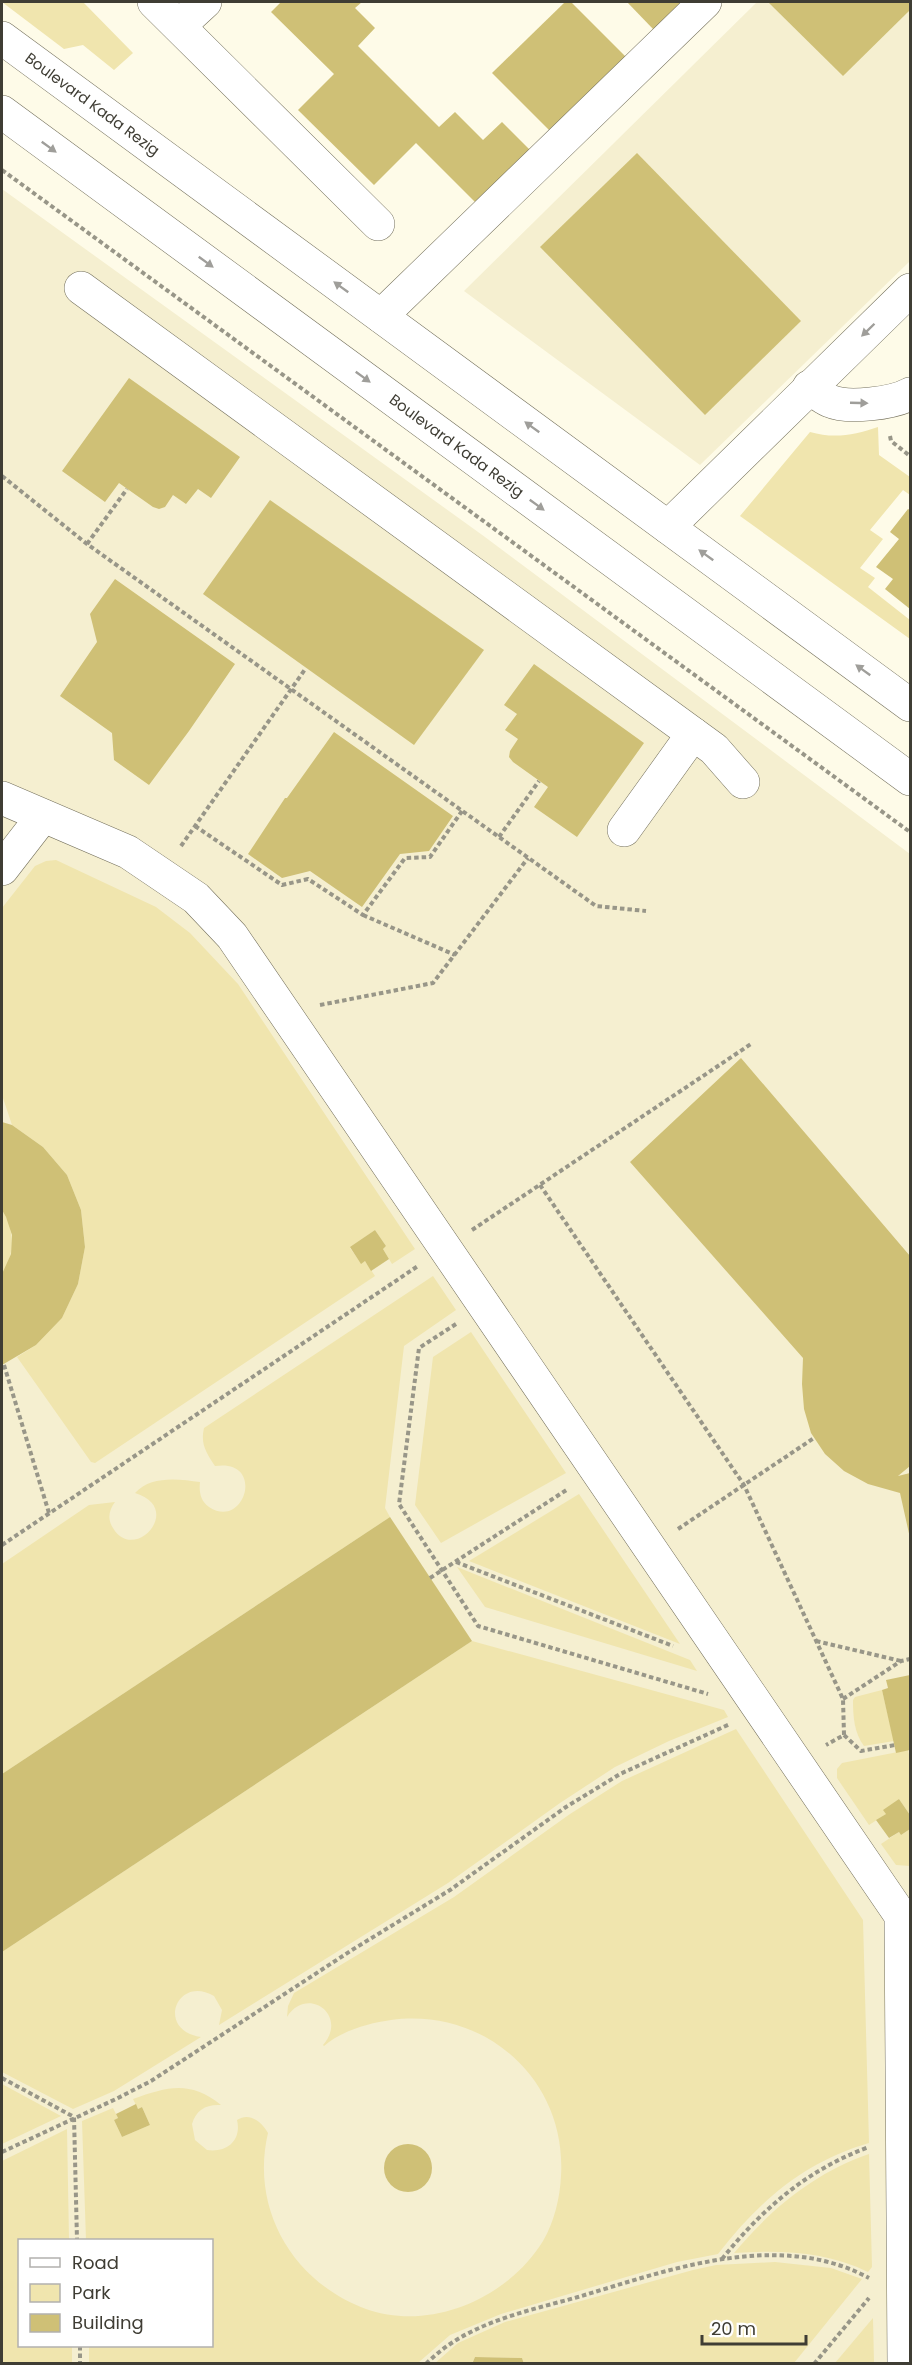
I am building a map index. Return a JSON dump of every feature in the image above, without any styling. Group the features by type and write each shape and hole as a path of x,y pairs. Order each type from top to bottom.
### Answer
{"main road":[{"path":"154,2 378,224"},
{"path":"178,26 205,2"},
{"path":"381,316 705,2"},
{"name":"Boulevard Kada Rezig","path":"2,38 910,705"},
{"name":"Boulevard Kada Rezig","path":"2,112 910,779"},
{"path":"81,288 714,749 743,782"},
{"path":"668,527 910,290"},
{"path":"809,387 831,402 863,404 887,402 910,393"},
{"path":"624,830 693,734"},
{"path":"2,798 128,852 196,898 232,936 797,1763 906,1909 902,2147 904,2364"},
{"path":"2,869 43,816"}],"path":[{"path":"2,171 910,832"},
{"path":"2,476 87,544 596,906 646,911"},
{"path":"87,544 128,489"},
{"path":"161,874 306,668"},
{"path":"499,837 539,781"},
{"path":"363,915 405,858 430,857 462,811"},
{"path":"195,826 282,885 308,879 363,915 455,955"},
{"path":"285,1012 433,984 528,858"},
{"path":"2,1545 751,1044"},
{"path":"540,1185 744,1485 843,1699 844,1735 861,1751 895,1745"},
{"path":"484,1305 419,1348 399,1504 478,1626 761,1710"},
{"path":"4,1365 49,1513"},
{"path":"650,1548 814,1438"},
{"path":"430,1578 597,1470"},
{"path":"456,1562 677,1647"},
{"path":"816,1641 901,1661"},
{"path":"843,1699 901,1661 910,1659"},
{"path":"2,2151 151,2081 352,1950 450,1890 566,1807 620,1774 761,1710"},
{"path":"797,1763 844,1735"},
{"path":"2,2079 74,2117"},
{"path":"74,2117 77,2239"},
{"path":"722,2259 766,2211 814,2173 843,2157 869,2147 902,2147"},
{"path":"426,2364 453,2340 501,2318 683,2266 722,2259 767,2256 818,2260 855,2270 881,2284"},
{"path":"814,2364 903,2256"},
{"path":"80,2347 80,2364"}],"shaded area":[{"path":"757,2 910,2 910,261 700,465 464,291"},
{"path":"2,189 485,537 910,854 910,2363 2,2363"}],"green space":[{"path":"2,2 83,2 133,53 114,70 83,45 64,49"},
{"path":"878,427 879,455 910,477 910,495 903,490 870,530 883,539 860,568 875,578 868,587 910,620 910,639 740,516 810,432 844,435"},
{"path":"56,860 156,907 190,933 238,984 415,1249 392,1264 383,1249 386,1246 375,1230 350,1248 361,1263 365,1261 375,1276 95,1463 91,1462 17,1357 36,1345 62,1318 78,1284 85,1247 81,1210 67,1175 43,1147 12,1125 2,1095 2,908 35,866"},
{"path":"2,1210 9,1225 12,1242 9,1259 2,1274"},
{"path":"433,1276 456,1310 404,1346 385,1508 390,1517 2,1774 2,1564 89,1505 115,1502 110,1515 113,1528 122,1537 132,1540 142,1537 151,1530 156,1520 156,1510 149,1500 135,1493 149,1483 157,1481 174,1479 200,1482 201,1496 206,1505 222,1512 232,1510 240,1502 245,1492 245,1482 241,1472 231,1466 215,1466 204,1444 204,1428"},
{"path":"471,1332 566,1473 441,1543 415,1505 433,1357"},
{"path":"579,1494 680,1644 469,1561"},
{"path":"457,1567 690,1660 697,1671 485,1607"},
{"path":"472,1641 724,1710 728,1717 669,1741 615,1767 560,1803 448,1883 219,2025 222,2010 214,1996 201,1991 190,1992 181,1997 176,2006 175,2015 178,2025 187,2032 201,2037 114,2091 73,2109 2,2072 2,1952"},
{"path":"882,1690 894,1741 864,1746 856,1730 853,1700 855,1697"},
{"path":"736,1729 863,1920 869,2143 846,2151 803,2172 750,2217 718,2254 677,2262 501,2314 450,2335 418,2363 89,2363 89,2347 213,2347 213,2239 86,2239 82,2121 113,2108 118,2118 114,2120 122,2137 150,2125 142,2107 138,2109 133,2099 157,2091 188,2089 199,2092 221,2105 202,2109 192,2124 195,2140 207,2150 220,2150 231,2144 237,2134 237,2120 241,2118 250,2117 262,2125 268,2133 264,2161 265,2189 272,2215 283,2239 298,2261 317,2281 340,2297 366,2309 391,2315 416,2316 441,2313 489,2294 510,2279 528,2261 543,2241 556,2210 561,2176 559,2141 550,2109 535,2081 514,2057 488,2038 458,2025 426,2019 391,2020 365,2026 347,2032 324,2046 330,2034 331,2023 322,2008 314,2004 305,2004 295,2008 287,2017 288,2006 294,1993 454,1897 570,1814 622,1781"},
{"path":"908,1750 910,1815 899,1799 886,1814 869,1825 837,1778 837,1769 842,1763"},
{"path":"910,1829 910,1866 896,1865 881,1844 899,1832 901,1835"},
{"path":"2,2084 61,2116 2,2144"},
{"path":"67,2129 69,2239 18,2239 18,2347 72,2347 72,2363 2,2363 2,2161"},
{"path":"869,2154 872,2267 868,2272 819,2256 786,2252 734,2253 778,2207 795,2194 830,2171"},
{"path":"775,2262 831,2268 862,2279 794,2363 524,2364 522,2358 475,2357 472,2363 434,2364 458,2343 505,2322 693,2270 716,2265"},
{"path":"873,2318 874,2363 835,2363"}],"building":[{"path":"281,2 362,2 355,8 375,28 358,46 439,127 455,112 483,140 502,122 531,151 477,204 416,143 374,185 298,110 334,74 271,12"},
{"path":"565,2 571,2 627,58 551,132 492,73"},
{"path":"627,2 685,2 654,30"},
{"path":"768,2 910,2 910,10 843,76"},
{"path":"637,153 801,321 705,415 540,247"},
{"path":"129,378 240,457 211,498 198,489 186,504 173,495 165,507 159,509 119,483 105,502 62,471"},
{"path":"270,500 484,650 414,745 203,594"},
{"path":"908,509 910,510 910,609 885,589 893,579 876,567 899,539 890,532"},
{"path":"115,579 235,664 149,785 114,760 112,733 60,696 97,642 90,614"},
{"path":"534,664 644,743 577,837 534,807 548,787 509,757 518,739 505,730 517,714 504,705"},
{"path":"334,732 453,816 429,851 400,854 362,907 310,871 282,878 248,854 285,798"},
{"path":"741,1058 910,1256 910,1466 898,1476 910,1473 910,1538 900,1493 868,1484 844,1471 825,1454 811,1433 804,1409 803,1358 630,1162"},
{"path":"2,1122 12,1125 43,1147 67,1175 81,1210 85,1247 78,1284 62,1318 36,1345 2,1365 2,1274 11,1254 12,1235 2,1210"},
{"path":"375,1230 386,1246 383,1249 389,1259 371,1271 365,1261 361,1264 350,1247"},
{"path":"390,1517 472,1641 2,1952 2,1774"},
{"path":"910,1675 910,1750 896,1753 882,1690 888,1688 886,1680"},
{"path":"899,1799 910,1815 910,1829 901,1835 899,1832 889,1838 876,1820 886,1814 883,1810"},
{"path":"136,2104 138,2109 142,2107 150,2125 122,2137 114,2120 118,2118 116,2114"},
{"path":"403,2144 413,2144 425,2151 432,2163 432,2173 425,2185 413,2192 403,2192 388,2181 384,2173 384,2163 395,2148"},
{"path":"475,2357 522,2358 524,2364 472,2364"}]}
